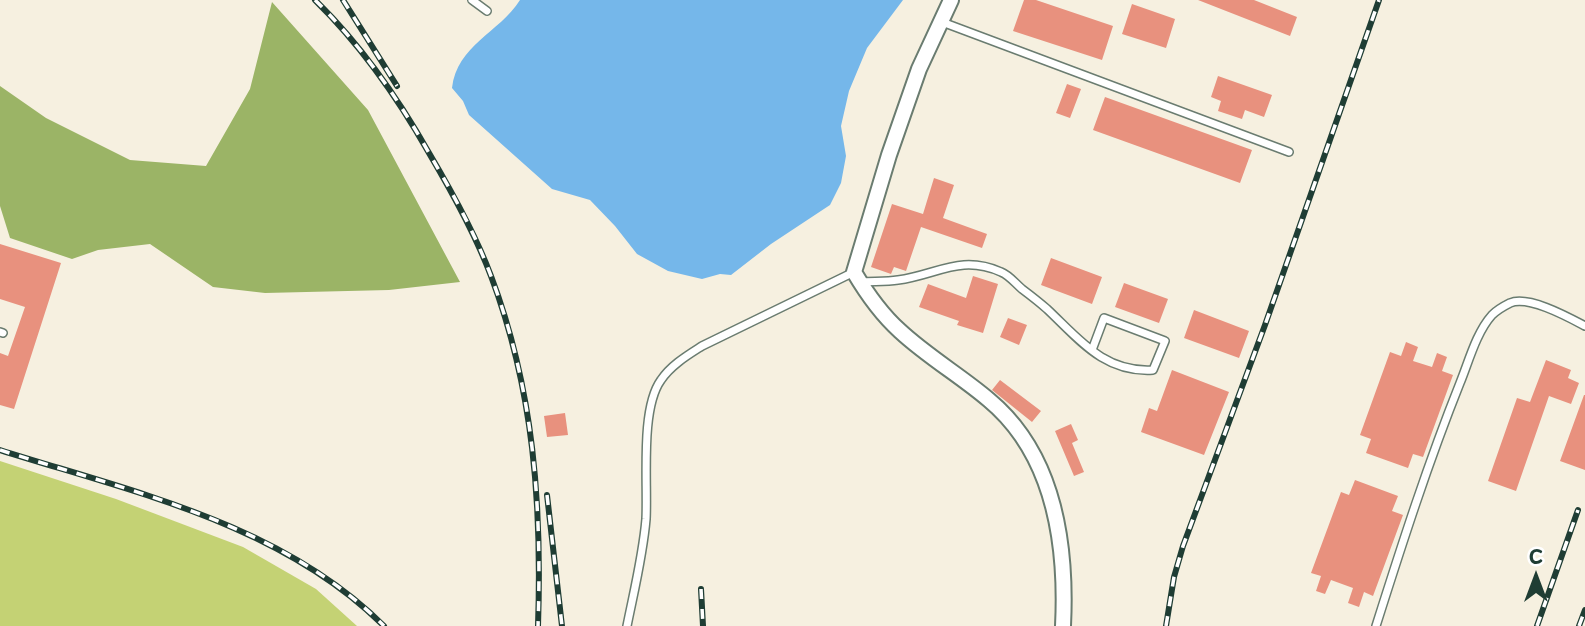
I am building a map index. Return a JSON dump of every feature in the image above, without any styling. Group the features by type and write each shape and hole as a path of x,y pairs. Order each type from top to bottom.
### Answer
{"street":[{"path":"951,0 919,69 902,119 857,277 867,295 899,331 990,401 1010,419 1031,446 1046,481 1059,530 1064,572 1063,626"}],"lane":[{"path":"472,0 487,11"},
{"path":"942,22 1289,152"},
{"path":"627,626 646,520 648,435 652,402 660,381 680,360 702,345 857,277 897,281 951,265 974,264 1003,272 1047,309 1073,337 1092,351 1103,358 1134,371 1153,370 1165,341 1104,318 1092,351"},
{"path":"1376,626 1405,533 1446,418 1480,334 1493,314 1513,302 1557,312 1585,326"}],"green space":[{"path":"272,2 368,110 460,282 389,290 265,293 213,287 150,244 98,250 72,259 10,238 0,206 0,86 46,118 130,160 206,166 250,89"},
{"path":"0,461 116,499 243,547 316,589 357,626 0,626"}],"water":[{"path":"520,0 903,0 867,48 849,91 841,126 846,156 841,183 830,205 771,244 731,275 720,274 702,279 668,271 637,254 590,200 552,189 469,115 463,101 452,88 455,73 470,50 501,22"}],"building":[{"path":"1024,0 1036,0 1113,26 1102,60 1013,31"},
{"path":"1198,0 1254,0 1297,17 1290,36"},
{"path":"1132,4 1175,19 1166,48 1122,34"},
{"path":"1218,76 1272,95 1264,117 1245,110 1242,119 1218,111 1221,101 1211,97"},
{"path":"1067,84 1081,89 1070,118 1056,113"},
{"path":"1105,97 1252,150 1240,183 1093,130"},
{"path":"934,178 954,185 943,218 987,234 982,248 921,227 906,271 894,267 891,274 871,267 892,204 923,214"},
{"path":"0,244 61,263 14,409 0,405 0,353 8,356 25,307 0,299"},
{"path":"1051,258 1102,277 1092,304 1041,285"},
{"path":"973,276 998,284 983,333 957,325 959,321 919,307 928,284 966,298"},
{"path":"1124,283 1168,299 1159,323 1115,307"},
{"path":"1194,310 1249,331 1239,358 1184,338"},
{"path":"1008,318 1027,325 1019,345 1000,337"},
{"path":"1406,342 1418,347 1413,361 1432,367 1437,353 1447,357 1442,371 1453,375 1423,457 1413,454 1408,468 1366,453 1371,439 1360,435 1390,352 1401,356"},
{"path":"1546,360 1571,370 1568,378 1579,383 1571,404 1549,396 1516,491 1488,481 1517,398 1530,402"},
{"path":"1172,370 1229,392 1204,455 1141,432 1149,408 1157,411"},
{"path":"1000,380 1041,411 1032,422 992,390"},
{"path":"1585,395 1585,470 1560,461"},
{"path":"565,413 568,435 547,437 544,416"},
{"path":"1071,424 1078,440 1072,443 1084,472 1074,476 1055,431"},
{"path":"1355,480 1398,496 1392,511 1403,515 1373,596 1364,592 1359,607 1348,603 1353,588 1331,580 1325,594 1316,591 1321,576 1311,573 1341,492 1349,495"}],"railway":[{"path":"315,0 363,53 404,112 463,213 491,276 517,362 532,448 538,536 538,626"},
{"path":"343,0 397,86"},
{"path":"1166,626 1174,577 1183,546 1265,325 1379,0"},
{"path":"0,450 153,497 253,537 300,561 344,591 384,626"},
{"path":"547,495 562,626"},
{"path":"1537,626 1578,510"},
{"path":"701,589 703,626"},
{"path":"1579,626 1585,610"}]}
